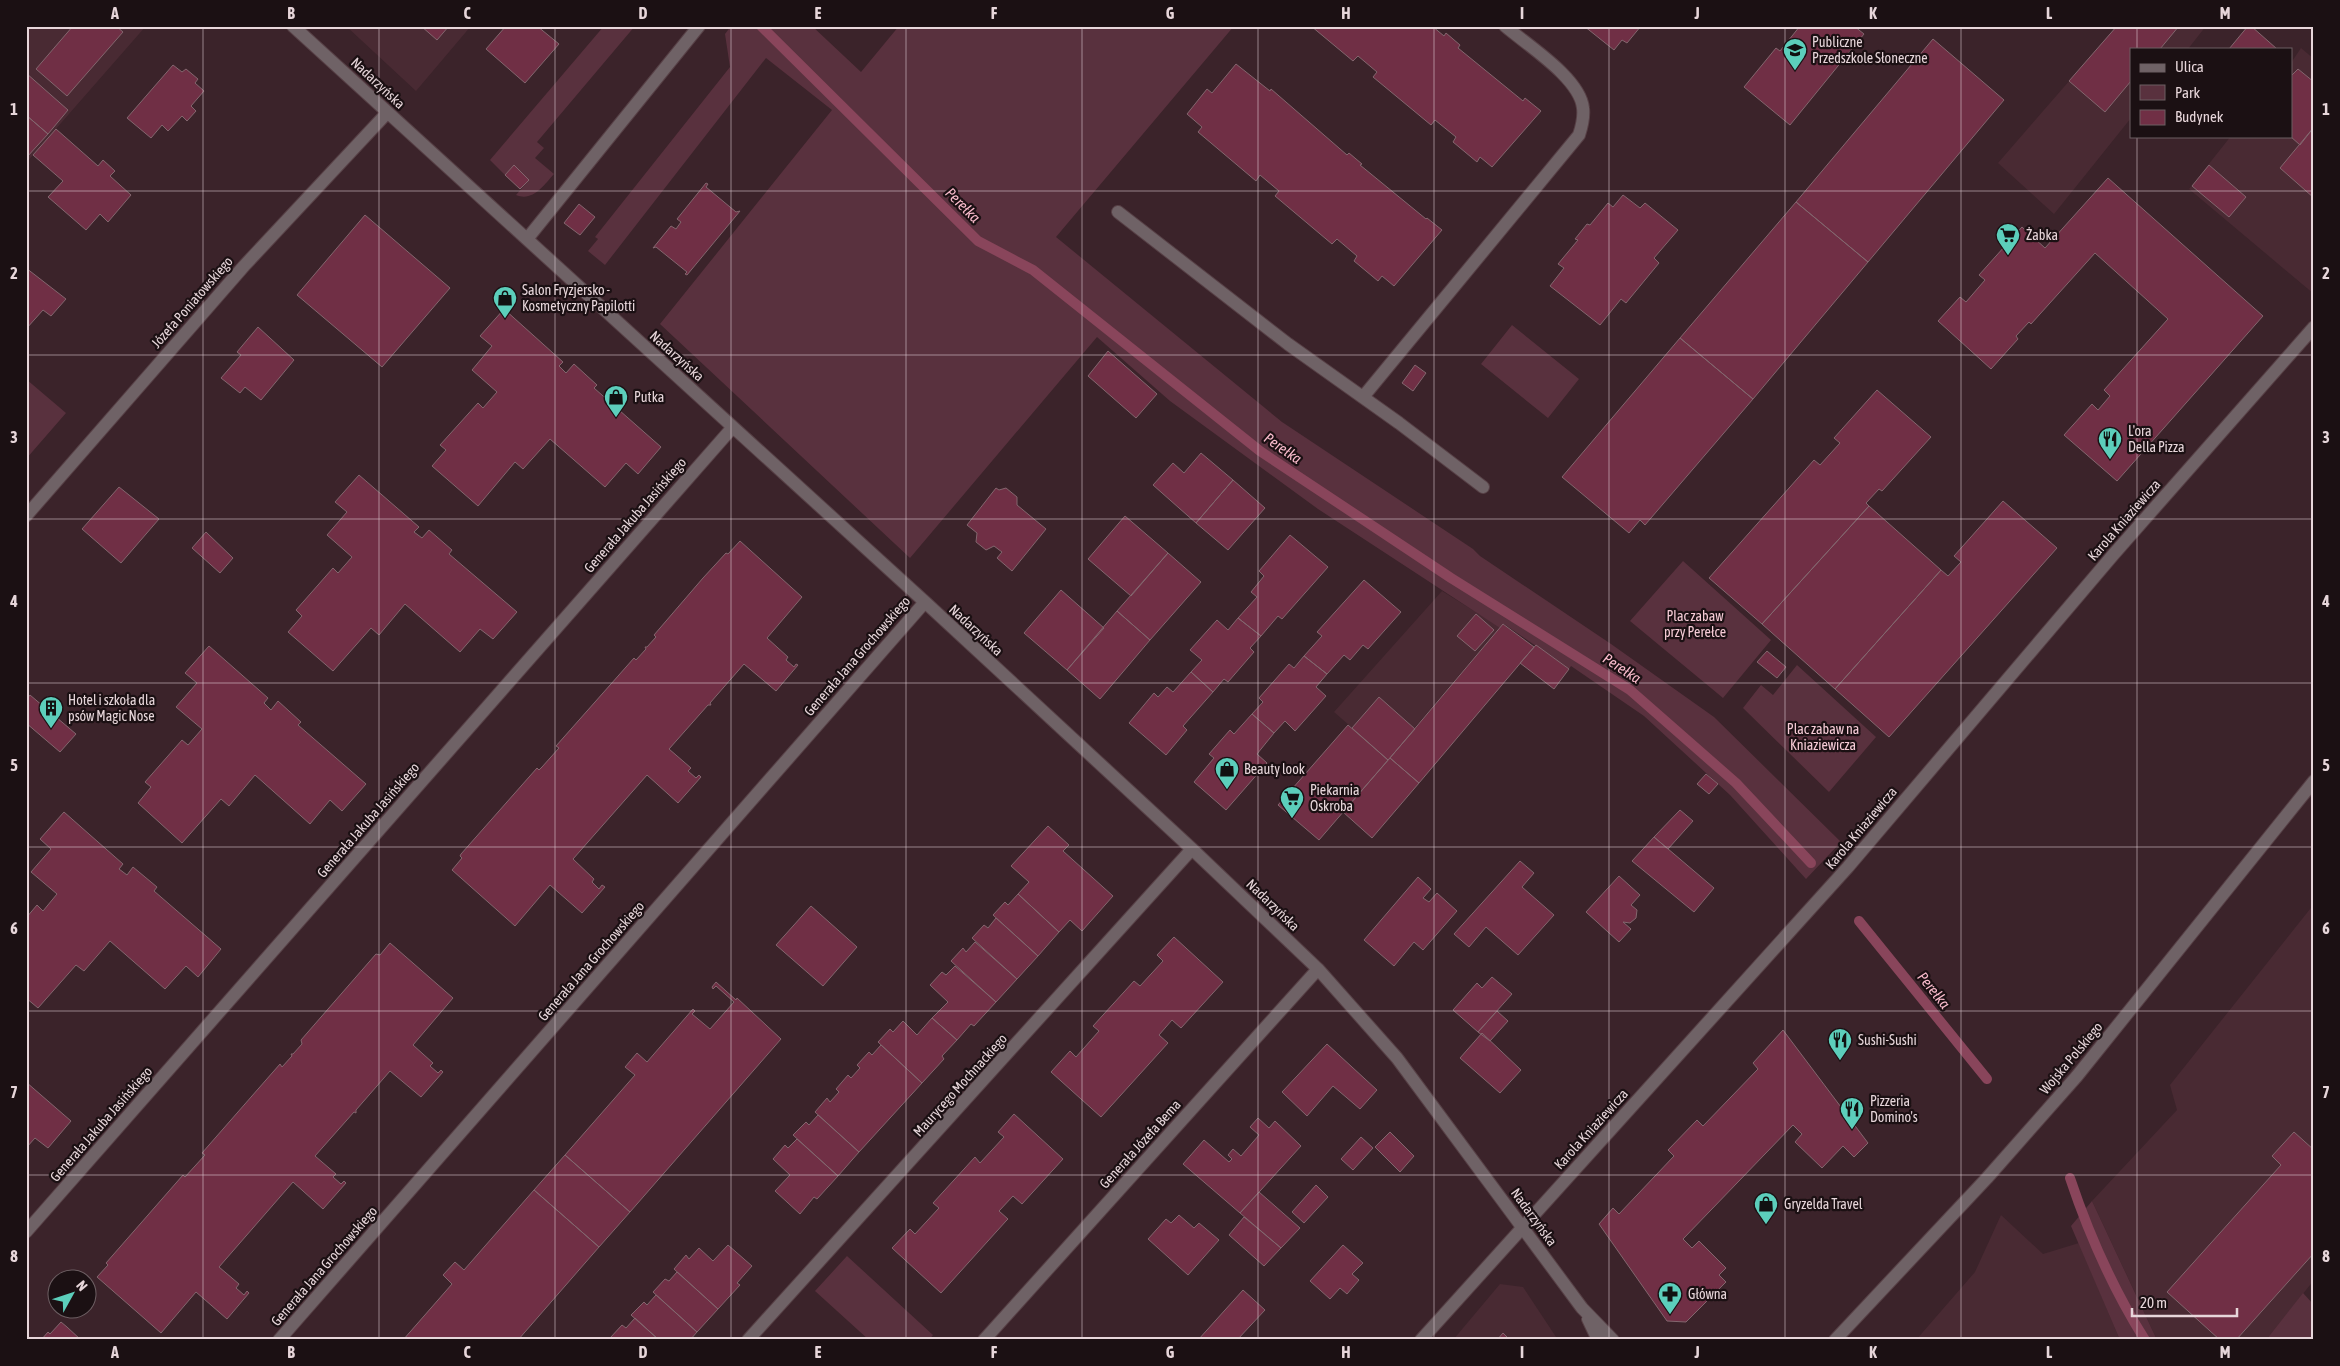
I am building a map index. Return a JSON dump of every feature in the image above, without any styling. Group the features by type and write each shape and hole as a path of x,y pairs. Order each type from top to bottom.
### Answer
{"street":[{"name":"Nadarzyńska","path":"293,26 925,602 1192,849 1318,969 1397,1058 1582,1308 1613,1340"},
{"path":"527,239 699,26"},
{"path":"1363,398 1579,134 1583,108 1580,95 1569,80 1505,26"},
{"name":"Józefa Poniatowskiego","path":"26,516 250,259 387,112"},
{"path":"1118,212 1288,344 1483,487"},
{"name":"Karola Kniaziewicza","path":"1421,1340 1821,898 2106,563 2314,327"},
{"name":"Generała Jakuba Jasińskiego","path":"26,1232 733,427"},
{"name":"Generała Jana Grochowskiego","path":"279,1340 925,602"},
{"name":"Wojska Polskiego","path":"1835,1340 1987,1178 2077,1076 2314,781"},
{"name":"Maurycego Mochnackiego","path":"748,1340 1192,849"},
{"name":"Generała Józefa Bema","path":"984,1340 1318,969"},
{"name":"Nadarzyńska","path":"1582,1308 1598,1340"}],"shaded area":[{"path":"26,26 146,26 26,163"},
{"path":"346,26 471,26 416,91"},
{"path":"2117,26 2206,26 2189,48 2130,48 2130,119 2054,214 1998,163"},
{"path":"2301,48 2314,59 2314,294 2189,189 2229,138 2292,138 2292,62"},
{"path":"1442,591 1500,627 1388,759 1334,712"},
{"path":"2314,904 2314,1280 2266,1340 2157,1340 2092,1201 2177,1110 2170,1085"},
{"path":"2001,1215 2043,1254 2079,1243 2120,1340 1916,1340 1975,1272"},
{"path":"1500,1284 1523,1287 1558,1340 1453,1340"}],"green space":[{"path":"604,26 635,26 537,142 544,148 535,158 554,174 533,194 522,197 516,195 529,180 514,165 505,175 490,160"},
{"path":"731,26 812,26 861,72 899,26 1234,26 1056,237 1282,422 1473,549 1480,556 1611,644 1714,717 1841,842 1806,879 1730,795 1644,716 1571,666 1569,669 1504,624 1500,628 1318,509 1170,401 1097,337 910,558 660,324 832,110 766,58 605,265 588,251 598,239 595,237 730,67 725,34"},
{"path":"1512,325 1579,379 1548,418 1481,364"},
{"path":"26,379 66,413 26,459"},
{"name":"Plac zabaw przy Perełce","path":"1683,561 1771,640 1723,698 1630,621"},
{"name":"Plac zabaw na Kniaziewicza","path":"1797,665 1876,737 1829,792 1743,708 1761,685 1773,695"},
{"path":"2092,1201 2157,1340 2120,1340 2071,1226"},
{"path":"847,1256 933,1335 929,1340 869,1340 815,1291"},
{"path":"2303,1293 2314,1305 2314,1340 2266,1340"}],"building":[{"path":"73,26 116,26 123,32 67,96 36,69"},
{"path":"421,26 449,26 437,40"},
{"path":"506,26 537,26 559,44 525,83 486,49"},
{"path":"1311,26 1432,26 1444,36 1446,33 1460,45 1458,48 1523,101 1525,98 1541,111 1492,167 1480,157 1477,162 1453,142 1456,137 1435,120 1431,125 1373,77 1377,72 1358,56 1353,61"},
{"path":"1584,26 1641,26 1627,43 1622,40 1614,50"},
{"name":"Publiczne Przedszkole Słoneczne","path":"1800,26 1854,26 1864,34 1790,125 1744,87 1776,48 1780,51"},
{"path":"2117,26 2179,26 2161,48 2130,48 2130,82 2105,112 2069,81"},
{"path":"2248,26 2251,26 2276,48 2230,48"},
{"path":"1933,39 2004,100 1868,262 1796,202"},
{"path":"1236,64 1270,91 1271,89 1347,155 1349,153 1362,164 1360,165 1442,230 1394,286 1382,276 1378,281 1354,261 1357,256 1337,239 1332,244 1275,196 1279,191 1260,175 1256,181 1198,132 1202,127 1187,114 1207,89 1212,93"},
{"path":"173,65 182,72 186,69 198,79 195,83 204,91 191,106 196,111 187,121 182,116 168,131 162,125 151,138 127,118"},
{"path":"2298,69 2314,82 2314,127 2300,145 2292,138 2292,75"},
{"path":"26,73 68,110 48,134 26,115"},
{"path":"26,115 48,134 26,158"},
{"path":"2314,127 2314,198 2280,168"},
{"path":"56,129 98,166 103,160 115,171 110,176 131,195 108,222 100,214 86,230 48,197 63,181 33,155"},
{"path":"514,165 529,180 520,189 505,175"},
{"path":"2209,165 2246,197 2229,217 2192,186"},
{"path":"2108,178 2263,316 2117,481 2064,435 2092,404 2098,410 2110,396 2104,390 2168,319 2095,253 2031,324 2029,322 2016,336 2018,339 1991,369 1938,321 1960,297 1966,302 1985,280 1979,275 2022,227 2045,248"},
{"path":"706,183 708,184 706,187 736,212 740,211 687,275 685,274 687,272 656,247 653,248 671,226 676,229 681,222 677,219"},
{"path":"1623,195 1640,208 1645,203 1678,230 1654,258 1659,263 1626,303 1621,299 1600,325 1550,286 1564,268 1558,264 1578,240 1575,239 1587,224 1590,225 1608,203 1613,207"},
{"path":"1796,202 1868,262 1753,399 1680,338"},
{"path":"579,204 595,217 580,235 564,223"},
{"path":"365,215 450,288 382,367 297,295"},
{"path":"26,268 66,299 51,316 43,310 26,329"},
{"path":"504,309 563,362 559,366 566,373 574,364 597,385 594,388 661,447 638,474 626,463 605,487 550,439 523,469 515,462 478,506 432,466 446,450 440,445 478,403 483,408 497,392 472,370 492,346 480,336"},
{"path":"258,327 294,360 261,400 245,387 240,393 221,378 241,355 237,352"},
{"path":"1680,338 1753,399 1645,525 1640,520 1629,533 1562,477"},
{"path":"1108,351 1157,394 1136,418 1088,376"},
{"path":"1415,365 1426,373 1413,391 1402,383"},
{"path":"1877,390 1931,437 1882,491 1879,489 1866,503 1869,506 1762,624 1709,578 1814,460 1820,465 1840,443 1834,438"},
{"path":"1201,453 1233,480 1196,523 1153,485 1173,463 1184,473"},
{"path":"359,475 419,527 414,532 422,538 429,530 452,550 449,554 517,612 493,639 480,629 460,652 405,604 379,635 371,628 333,671 288,632 302,616 296,610 333,568 338,573 352,557 327,535 347,512 335,502"},
{"path":"1233,480 1265,508 1228,550 1196,523"},
{"path":"119,487 159,519 121,563 82,529"},
{"path":"996,488 999,490 1006,488 1017,497 1017,505 1046,529 1012,571 997,558 1002,552 994,546 986,550 976,542 977,533 967,525"},
{"path":"2003,501 2057,548 1889,737 1835,689 1941,570 1948,576 1961,562 1954,556"},
{"path":"1869,506 1941,570 1835,689 1762,624"},
{"path":"1125,516 1168,553 1131,596 1088,559"},
{"path":"206,532 233,558 220,573 192,548"},
{"path":"1290,535 1328,567 1282,619 1278,616 1261,636 1238,618 1257,597 1251,592 1264,576 1259,571"},
{"path":"740,541 802,597 767,638 788,657 786,660 794,667 796,664 798,665 776,691 744,664 710,703 711,705 708,705 669,749 691,768 688,771 696,778 699,775 701,777 678,803 647,775 573,859 594,879 592,882 599,889 602,885 605,887 582,913 550,885 515,926 452,870 462,858 461,854 537,768 539,770 559,748 556,746 634,658 636,660 646,649 645,647 656,637 654,635 703,578"},
{"path":"1168,553 1201,582 1150,640 1117,611"},
{"path":"1364,580 1401,612 1368,649 1363,645 1350,660 1344,655 1327,674 1304,656 1322,636 1317,632"},
{"path":"1061,590 1104,628 1067,670 1024,633"},
{"path":"1117,611 1150,640 1100,699 1067,670"},
{"path":"1476,614 1494,630 1475,651 1457,636"},
{"path":"1238,618 1261,636 1250,648 1254,652 1228,682 1224,679 1213,692 1191,672 1202,660 1190,650 1217,620 1228,630"},
{"path":"1503,624 1534,647 1419,783 1390,758"},
{"path":"1536,645 1569,669 1554,689 1520,663"},
{"path":"209,646 268,698 264,703 271,710 278,701 301,722 298,725 366,784 342,811 330,800 310,824 255,775 229,806 221,799 182,843 138,803 151,787 145,782 182,740 188,745 202,729 176,707 197,683 185,673"},
{"path":"1767,651 1786,667 1777,678 1757,662"},
{"path":"1304,656 1327,674 1316,687 1326,696 1295,731 1285,721 1274,733 1252,714 1263,702 1259,698 1289,664 1294,668"},
{"path":"1191,672 1213,692 1183,726 1187,730 1166,755 1129,723 1154,693 1158,697 1167,687 1173,692"},
{"name":"Hotel i szkoła dla psów Magic Nose","path":"30,695 76,734 60,752 26,723 26,700"},
{"path":"1379,697 1415,729 1388,760 1352,728"},
{"path":"1252,714 1274,733 1257,754 1267,763 1226,810 1194,782 1214,758 1209,754 1230,730 1234,734"},
{"path":"1348,725 1388,760 1319,840 1278,805"},
{"path":"1390,758 1419,783 1372,838 1343,812"},
{"path":"1706,774 1718,784 1709,794 1697,784"},
{"path":"1680,810 1693,821 1668,849 1654,837"},
{"path":"64,812 123,864 119,869 127,875 133,867 157,887 154,891 221,949 198,977 186,966 165,989 110,941 84,971 76,965 38,1008 26,998 26,918 37,905 43,911 57,894 31,872 51,849 40,839"},
{"path":"1048,826 1069,845 1063,851 1113,896 1082,931 1070,920 1059,932 1018,894 1029,882 1011,866"},
{"path":"1654,837 1714,888 1694,912 1632,861"},
{"path":"1520,861 1534,873 1522,887 1554,915 1518,955 1486,927 1469,947 1454,934"},
{"path":"1619,876 1640,895 1631,905 1637,910 1636,918 1630,923 1623,922 1631,929 1619,942 1586,912"},
{"path":"1418,877 1431,889 1423,898 1429,902 1437,893 1457,911 1423,950 1414,942 1394,966 1364,940"},
{"path":"1018,894 1059,932 1038,956 993,915 1005,902 1008,905"},
{"path":"811,906 857,947 823,986 776,945"},
{"path":"996,918 1038,956 1017,979 972,938 984,925 988,928"},
{"path":"1174,937 1223,982 1181,1028 1172,1020 1159,1035 1168,1043 1101,1117 1051,1072 1070,1051 1076,1057 1099,1031 1093,1026 1134,981 1140,986 1163,961 1157,955"},
{"path":"975,942 1017,979 996,1002 951,961 963,948 966,952"},
{"path":"390,943 453,998 413,1045 433,1063 430,1066 438,1073 441,1070 443,1072 421,1097 390,1071 356,1110 356,1113 354,1112 315,1156 336,1174 333,1177 341,1184 344,1181 346,1183 323,1209 293,1182 219,1267 239,1284 236,1288 244,1295 247,1291 249,1293 227,1319 196,1292 161,1333 98,1276 108,1265 106,1263 183,1175 185,1177 205,1155 202,1153 280,1064 282,1067 292,1056 291,1054 302,1044 301,1040 376,954 380,955"},
{"path":"955,966 996,1002 974,1026 971,1024 957,1040 932,1018 948,1002 930,985 942,972 946,975"},
{"path":"1492,977 1512,994 1478,1032 1453,1010 1477,983 1482,988"},
{"path":"716,982 736,1000 737,998 781,1039 630,1212 565,1155 635,1075 625,1067 637,1053 647,1062 693,1009 695,1011 692,1014 710,1029 734,1002 716,986 713,989 712,987"},
{"path":"1497,1011 1508,1021 1490,1041 1478,1032"},
{"path":"932,1018 957,1040 942,1056 944,1059 922,1083 878,1042 890,1029 893,1032 903,1021 917,1035"},
{"path":"1783,1030 1868,1143 1854,1157 1843,1146 1822,1168 1795,1142 1802,1134 1793,1125 1683,1239 1692,1248 1699,1241 1726,1268 1719,1275 1726,1282 1686,1322 1667,1321 1599,1224 1613,1208 1619,1214 1674,1156 1668,1150 1697,1120 1703,1126 1758,1069 1753,1063"},
{"path":"1482,1033 1521,1070 1500,1093 1460,1058"},
{"path":"1327,1044 1377,1090 1360,1109 1333,1086 1307,1116 1282,1092"},
{"path":"881,1045 922,1083 859,1152 815,1112 827,1098 830,1102 839,1092 836,1089 848,1075 851,1078 860,1068 857,1065 869,1052 872,1055"},
{"path":"26,1082 71,1121 48,1148 35,1138 26,1148"},
{"path":"1014,1114 1063,1159 1022,1204 1013,1196 999,1211 1008,1219 941,1293 892,1248 910,1229 915,1234 939,1208 933,1203 975,1157 980,1163 1004,1137 998,1132"},
{"path":"818,1115 859,1152 838,1176 793,1135 806,1122 809,1125"},
{"path":"1258,1118 1269,1128 1275,1121 1301,1146 1240,1213 1183,1164 1204,1140 1229,1162 1232,1159 1228,1155 1233,1149 1241,1156 1259,1135 1250,1127"},
{"path":"1390,1132 1414,1156 1400,1172 1375,1147"},
{"path":"2294,1132 2314,1150 2314,1253 2236,1340 2220,1340 2167,1292 2281,1165 2272,1156"},
{"path":"1361,1137 1373,1148 1353,1170 1341,1159"},
{"path":"797,1139 838,1176 817,1199 814,1197 800,1214 775,1191 790,1175 773,1159 785,1145 788,1148"},
{"path":"565,1155 630,1212 599,1247 534,1190"},
{"path":"1316,1185 1328,1197 1304,1223 1292,1212"},
{"path":"534,1190 599,1247 518,1340 403,1340 452,1284 443,1275 455,1262 464,1270"},
{"path":"1259,1192 1300,1228 1281,1248 1240,1213"},
{"path":"1179,1215 1194,1228 1199,1223 1219,1240 1188,1275 1148,1239 1166,1219 1171,1223"},
{"path":"1244,1217 1281,1248 1264,1266 1229,1235"},
{"path":"728,1245 752,1266 737,1283 740,1285 718,1309 674,1269 686,1255 689,1259 699,1248 713,1261"},
{"path":"1343,1245 1363,1263 1352,1274 1359,1280 1347,1294 1340,1288 1330,1299 1310,1281"},
{"path":"677,1272 718,1309 697,1332 653,1292 665,1279 669,1281"},
{"path":"1243,1290 1265,1310 1237,1340 1198,1340"},
{"path":"656,1295 697,1332 690,1340 659,1340 631,1315 644,1302 647,1305"},
{"path":"635,1318 659,1340 610,1338 622,1325 626,1328"},
{"path":"61,1322 81,1340 41,1340 48,1332 50,1334"},
{"path":"1503,1333 1510,1340 1497,1340"}],"waterway":[{"name":"Perełka","path":"761,26 978,241 1033,270 1260,451 1451,578 1630,690 1736,783 1811,863"},
{"name":"Perełka","path":"1859,921 1987,1079"},
{"name":"Perełka","path":"2070,1178 2085,1220 2103,1261 2122,1301 2145,1340"}],"place":[{"name":"Publiczne Przedszkole Słoneczne","path":"1795,71"},
{"name":"Żabka","path":"2008,256"},
{"name":"Salon Fryzjersko - Kosmetyczny Papilotti","path":"505,319"},
{"name":"Putka","path":"616,418"},
{"name":"L'ora Della Pizza","path":"2110,460"},
{"name":"Hotel i szkoła dla psów Magic Nose","path":"51,729"},
{"name":"Beauty look","path":"1227,790"},
{"name":"Piekarnia Oskroba","path":"1292,819"},
{"name":"Sushi-Sushi","path":"1840,1061"},
{"name":"Pizzeria Domino's","path":"1852,1130"},
{"name":"Gryzelda Travel","path":"1766,1225"},
{"name":"Główna","path":"1670,1315"}]}
